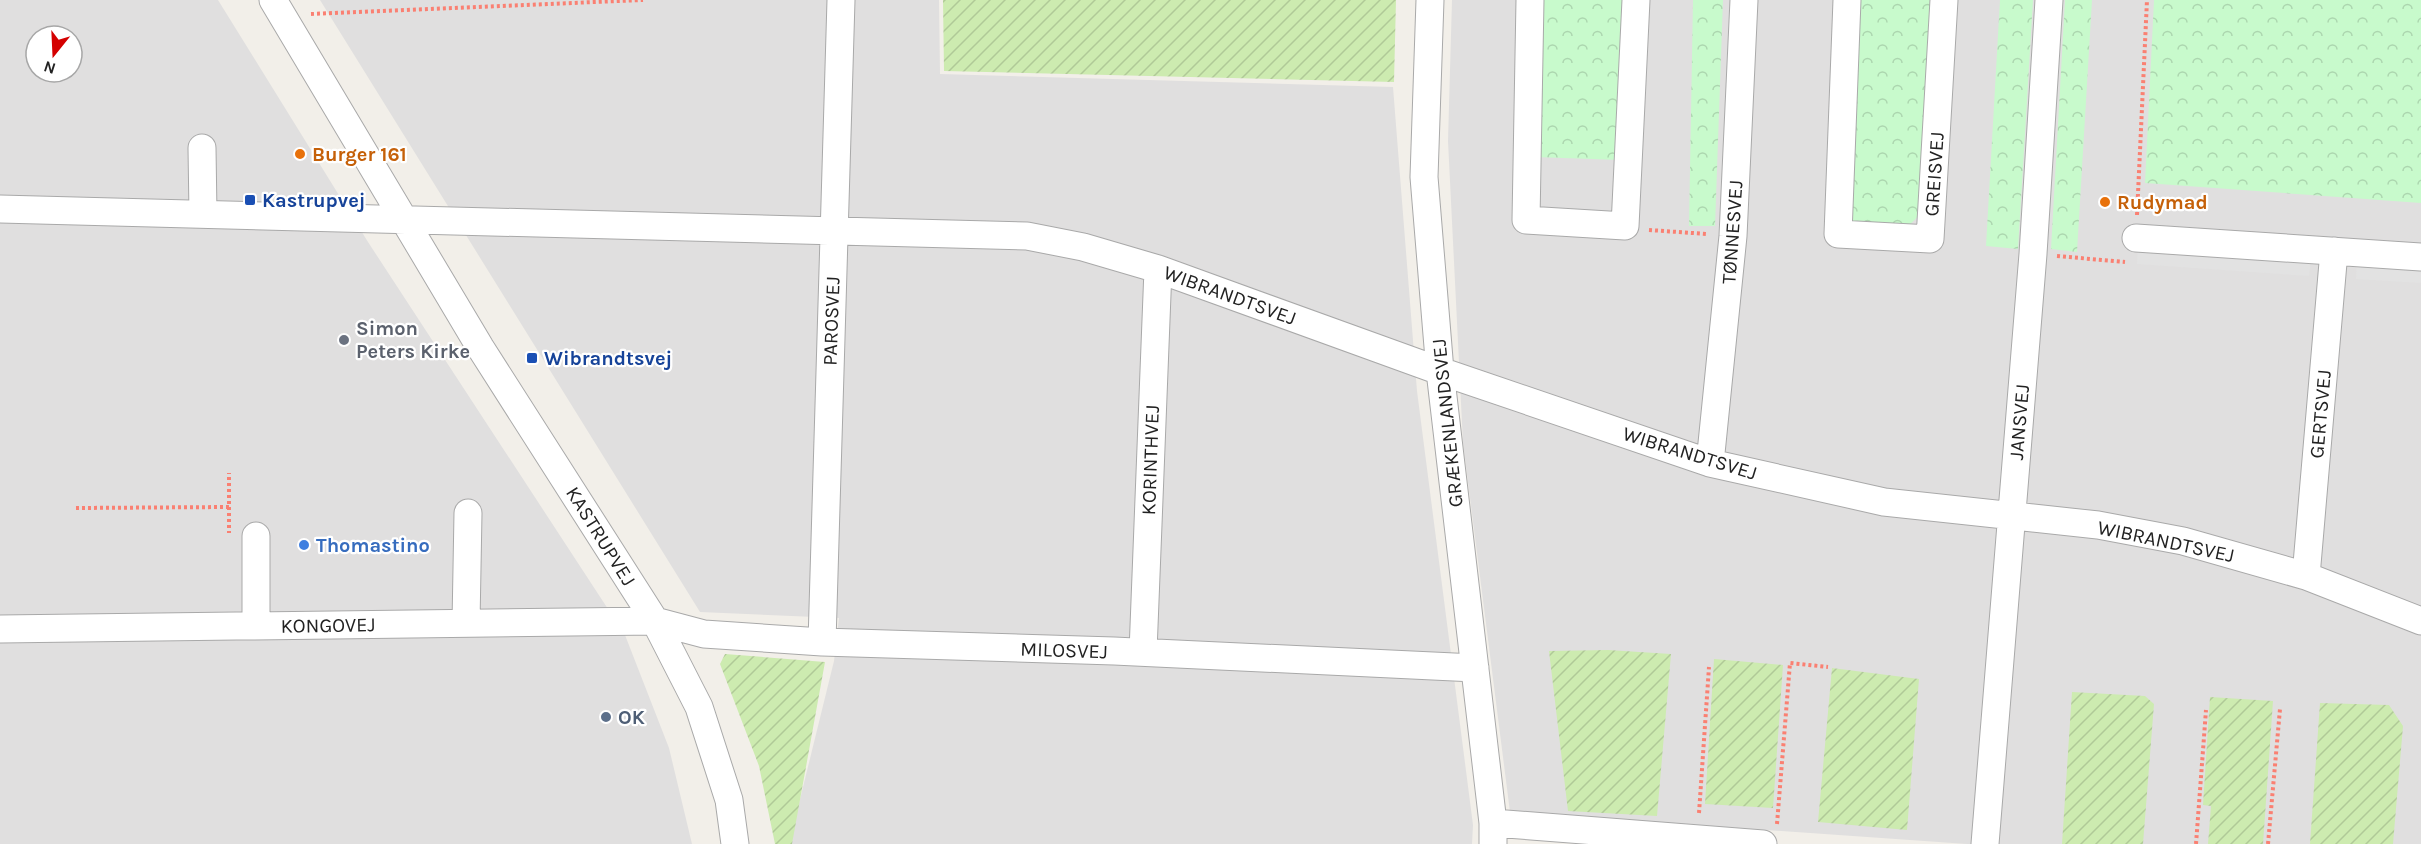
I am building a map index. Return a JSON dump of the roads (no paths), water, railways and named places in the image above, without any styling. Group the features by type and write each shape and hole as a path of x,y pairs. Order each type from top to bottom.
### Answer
{"street":[{"name":"PAROSVEJ","path":"822,642 841,0"},
{"name":"GRÆKENLANDSVEJ","path":"1430,0 1424,177 1440,371 1493,834"},
{"path":"1530,0 1526,220 1625,226 1636,0"},
{"name":"TØNNESVEJ","path":"1710,463 1733,236 1744,0"},
{"name":"GREISVEJ","path":"1847,0 1838,234 1930,239 1944,0"},
{"name":"JANSVEJ","path":"1985,844 2033,254 2049,0"},
{"name":"KASTRUPVEJ","path":"278,7 402,218 655,621 699,707 729,800 735,844"},
{"path":"202,148 203,214"},
{"name":"WIBRANDTSVEJ","path":"0,209 1027,236 1083,247 1158,268 1440,371 1710,463 1884,501 2098,525 2183,542 2306,576 2421,621"},
{"path":"2136,238 2421,257"},
{"name":"GERTSVEJ","path":"2306,576 2334,251"},
{"name":"KORINTHVEJ","path":"1143,652 1158,268"},
{"path":"466,623 468,513"},
{"path":"256,536 256,626"},
{"name":"KONGOVEJ","path":"0,629 655,621"},
{"name":"MILOSVEJ","path":"655,621 704,634 822,642 1143,652 1475,668"},
{"path":"1493,834 1697,839 1770,838"}],"place":[{"name":"Burger 161","path":"300,154"},
{"name":"Kastrupvej","path":"250,200"},
{"name":"Rudymad","path":"2105,202"},
{"name":"Simon Peters Kirke","path":"344,340"},
{"name":"Wibrandtsvej","path":"532,358"},
{"name":"Thomastino","path":"304,545"},
{"name":"OK","path":"606,717"}]}
